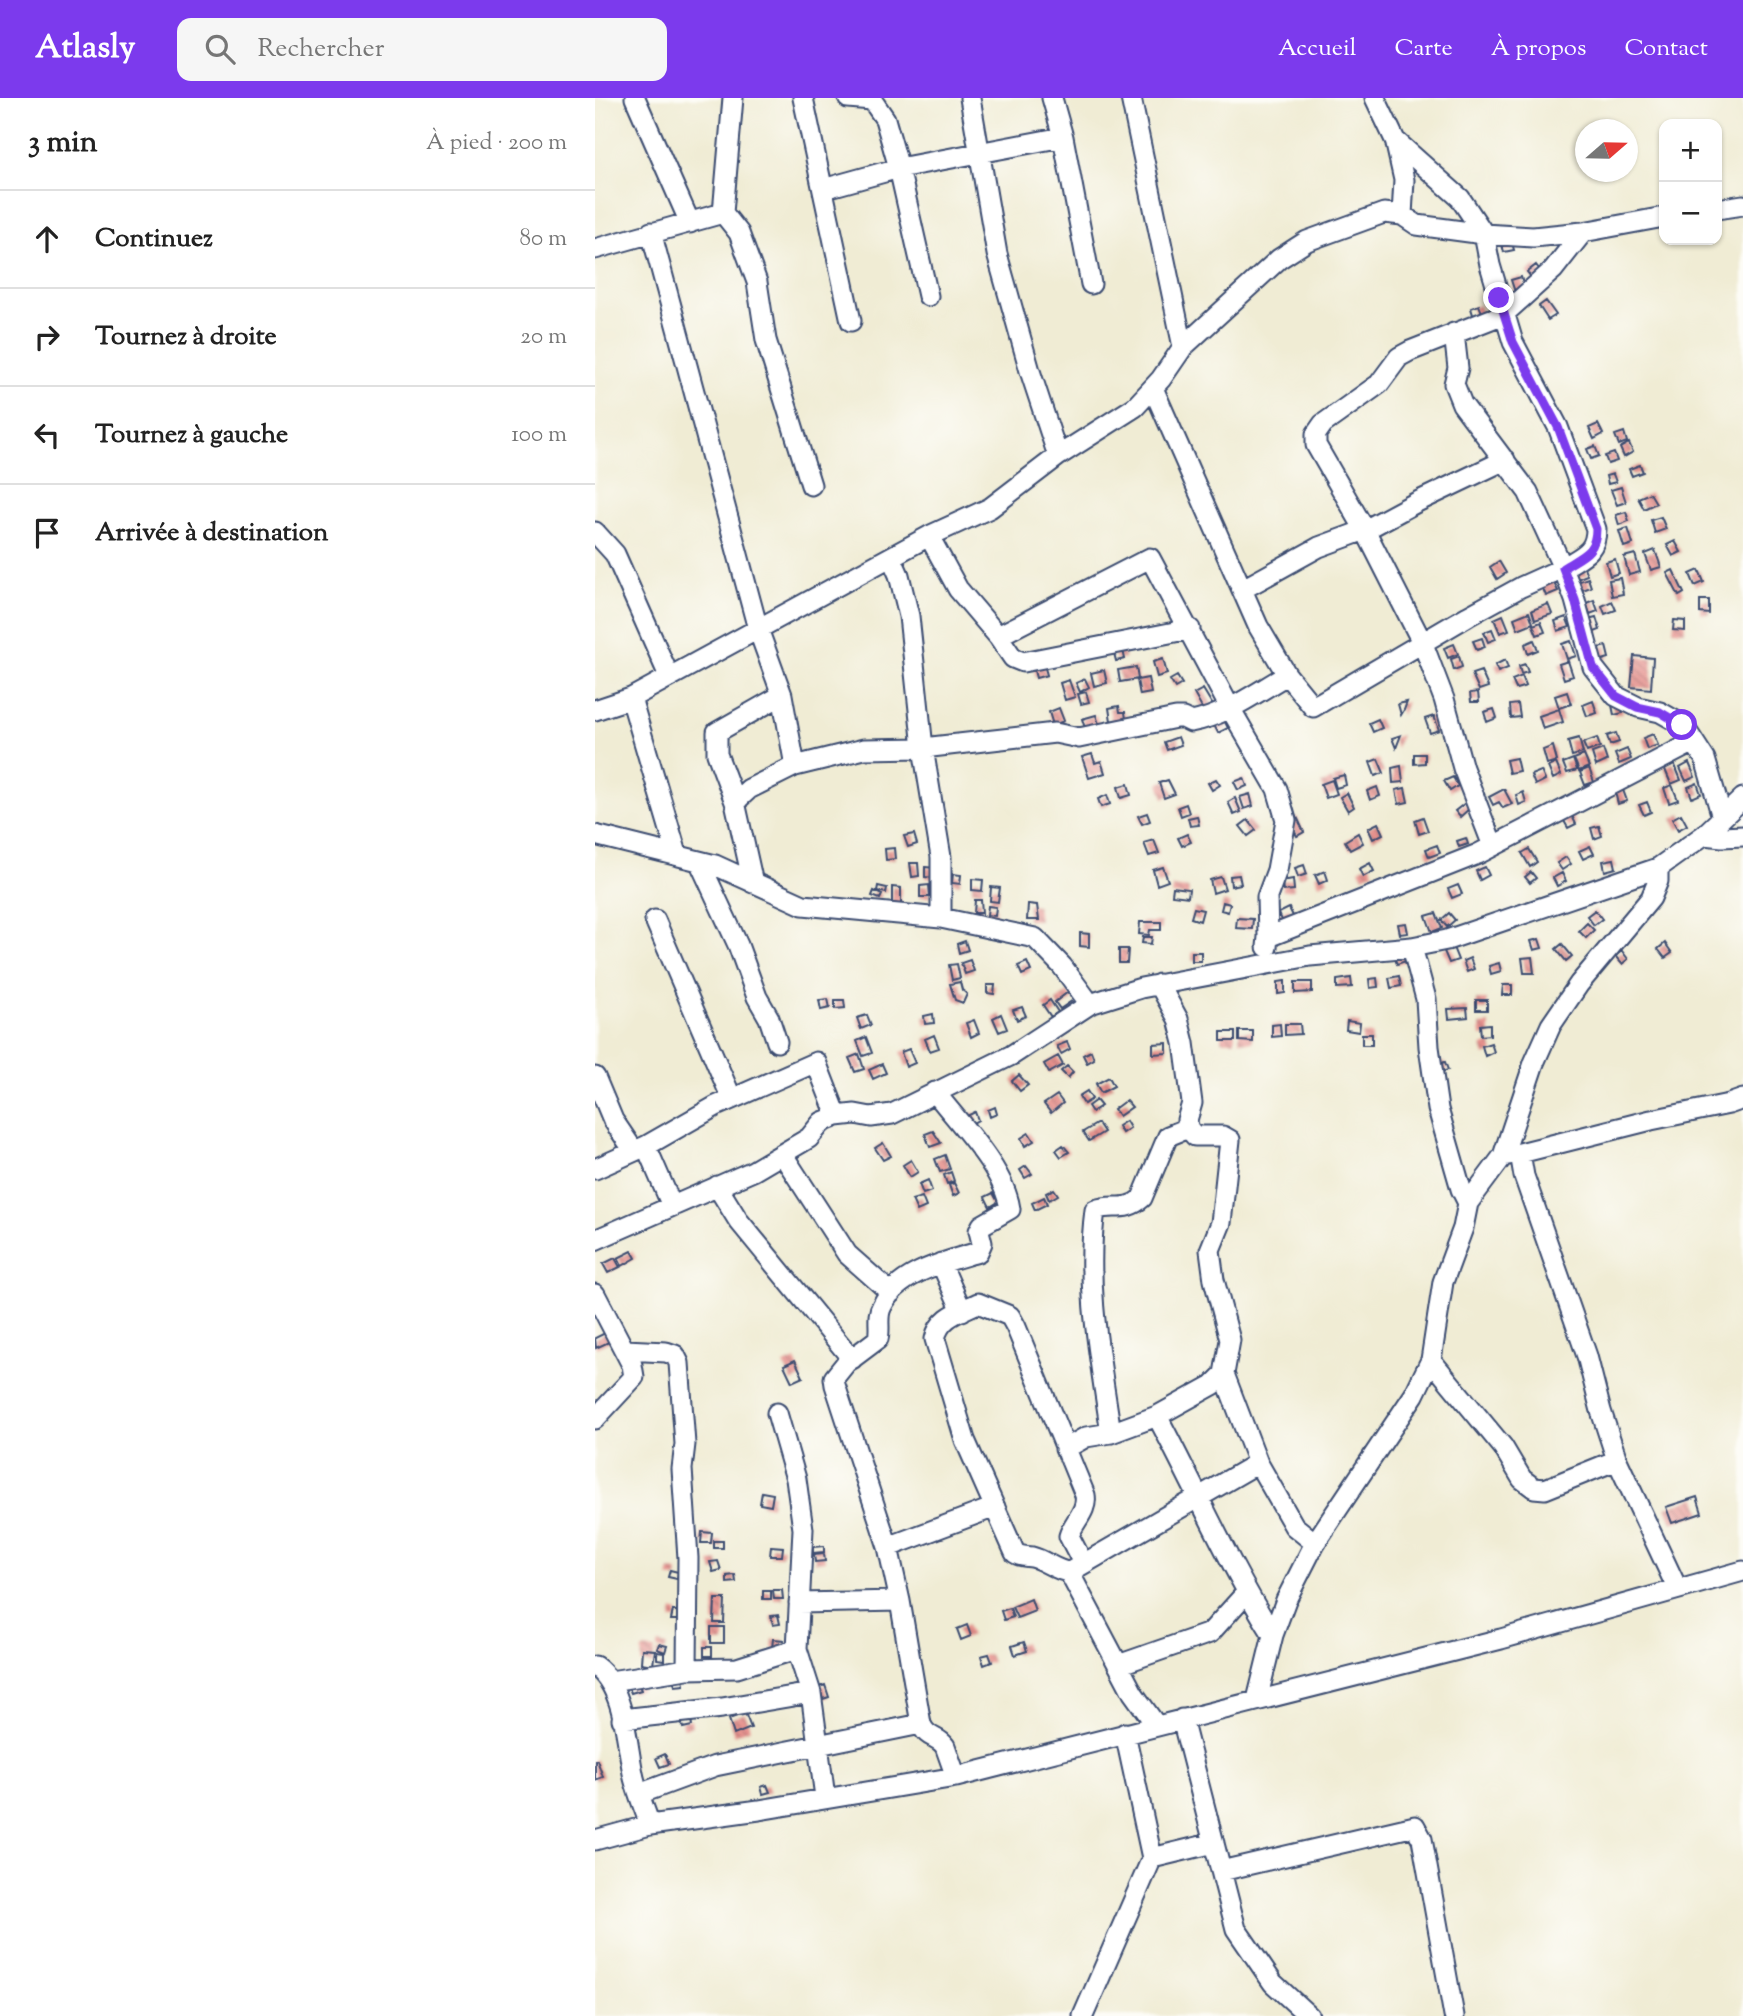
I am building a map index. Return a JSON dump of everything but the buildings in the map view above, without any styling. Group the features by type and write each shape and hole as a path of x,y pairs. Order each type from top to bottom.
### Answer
{"street":[{"path":"635,98 690,223"},
{"path":"733,98 723,213 739,233 757,282 766,340 811,485"},
{"path":"803,98 851,321"},
{"path":"848,98 872,100 885,118 928,296"},
{"path":"970,98 997,254 1030,371 1058,456"},
{"path":"1052,98 1063,137 1091,284"},
{"path":"1131,98 1183,347"},
{"path":"1375,98 1395,140 1404,180 1402,215"},
{"path":"823,189 899,169 1063,137"},
{"path":"1153,388 1258,626 1287,675 1313,707 1327,701 1343,688 1394,658 1511,592 1563,568 1591,550 1596,542 1596,529 1558,427 1513,342 1490,265 1484,234 1460,198 1395,140"},
{"path":"1722,208 1743,205"},
{"path":"595,249 723,213"},
{"path":"595,710 631,698 929,536 990,508 1058,456 1135,407 1153,388 1183,347 1279,259 1307,241 1384,213 1402,215 1417,225 1533,237 1583,232 1659,218"},
{"path":"651,232 758,629 782,695 795,766"},
{"path":"1493,846 1463,768 1444,699 1423,644 1365,530 1316,444 1316,434 1323,424 1379,384 1399,357 1504,314 1553,270 1583,232"},
{"path":"1454,333 1458,368 1454,384 1456,391 1462,404 1528,492 1575,600 1593,667 1616,696 1637,707 1660,712 1682,725 1705,759 1722,817"},
{"path":"1243,589 1319,547 1365,530 1505,460"},
{"path":"595,533 669,676"},
{"path":"929,536 958,589 1013,658 1023,662 1190,629"},
{"path":"891,557 899,575 909,616 923,748 941,857 941,918"},
{"path":"998,636 1150,558 1230,708 1275,782 1286,820 1277,870 1267,897 1268,937 1265,966"},
{"path":"735,802 749,789 795,766 864,749 923,748 1055,733 1079,738 1177,718 1199,721 1230,708 1287,675"},
{"path":"753,883 735,802 717,754 717,732 782,695"},
{"path":"631,698 677,854"},
{"path":"1268,937 1478,854 1694,742"},
{"path":"595,1240 783,1155 809,1138 822,1122 837,1116 855,1114 871,1117 892,1114 1011,1055 1090,1004 1159,984 1310,956 1412,947 1447,940 1658,868 1704,835 1743,798"},
{"path":"595,835 715,865 803,905 941,918 1035,938 1062,967 1090,1004"},
{"path":"1704,835 1743,836"},
{"path":"699,861 738,945 777,1042"},
{"path":"1257,1700 1273,1635 1286,1600 1315,1543 1414,1395 1431,1360 1443,1282 1463,1228 1468,1203 1511,1154 1534,1063 1551,1025 1579,984 1651,898 1658,881 1658,868"},
{"path":"655,920 732,1099"},
{"path":"1412,947 1426,999 1429,1047 1438,1109 1461,1189 1468,1203"},
{"path":"1159,984 1178,1019 1184,1043 1192,1103 1187,1120 1188,1128 1195,1136 1223,1136 1230,1140 1221,1223 1209,1250 1230,1340 1224,1374 1258,1463 1294,1526 1315,1543"},
{"path":"595,1169 732,1099 816,1062 837,1116"},
{"path":"595,1077 613,1121 640,1148 672,1206"},
{"path":"935,1093 984,1155 1010,1207 1007,1212 982,1225 979,1231 982,1243 978,1252 918,1273 891,1293 881,1307 878,1339 852,1359 834,1378 888,1547 921,1724 925,1734 946,1746 956,1777"},
{"path":"1511,1154 1743,1099"},
{"path":"1111,1433 1091,1297 1091,1241 1095,1210 1104,1207 1127,1208 1136,1204 1142,1198 1168,1136 1188,1128"},
{"path":"1511,1154 1524,1176 1587,1356 1617,1460 1677,1588"},
{"path":"783,1155 847,1254 891,1293"},
{"path":"717,1186 738,1220 852,1359"},
{"path":"941,1263 962,1311"},
{"path":"595,1294 632,1365 633,1377 595,1419"},
{"path":"1156,1726 1118,1665 1076,1568 1069,1536 1086,1502 1016,1326 1010,1316 978,1303 949,1315 936,1332 935,1339 965,1440 1015,1553 1076,1568 1258,1463"},
{"path":"625,1350 666,1352 675,1355 679,1363 685,1444 682,1469 688,1558 687,1669"},
{"path":"1431,1360 1503,1447 1522,1479 1534,1489 1545,1489 1617,1460"},
{"path":"1065,1449 1086,1437 1111,1433 1157,1416 1213,1385 1224,1374"},
{"path":"777,1413 796,1479 803,1530 797,1649 811,1693 825,1797"},
{"path":"1157,1416 1246,1593 1273,1635"},
{"path":"888,1547 995,1507"},
{"path":"595,1840 650,1825 956,1777 1501,1639 1743,1571"},
{"path":"1118,1665 1210,1633 1246,1593"},
{"path":"799,1603 900,1601"},
{"path":"610,1681 687,1669 737,1668 797,1649"},
{"path":"595,1666 610,1681 622,1719 639,1794 650,1825"},
{"path":"622,1719 811,1693"},
{"path":"1182,1719 1236,1929 1273,1983 1309,2016"},
{"path":"639,1794 715,1766 921,1724"},
{"path":"1083,2016 1151,1858 1125,1733"},
{"path":"1221,1871 1415,1826 1422,1839 1454,2016"},
{"path":"1151,1858 1214,1843"}],"route":[{"path":"1499,298 1513,342 1558,427 1596,529 1596,542 1591,550 1563,568 1575,600 1593,667 1616,696 1637,707 1660,712 1682,725"}]}
